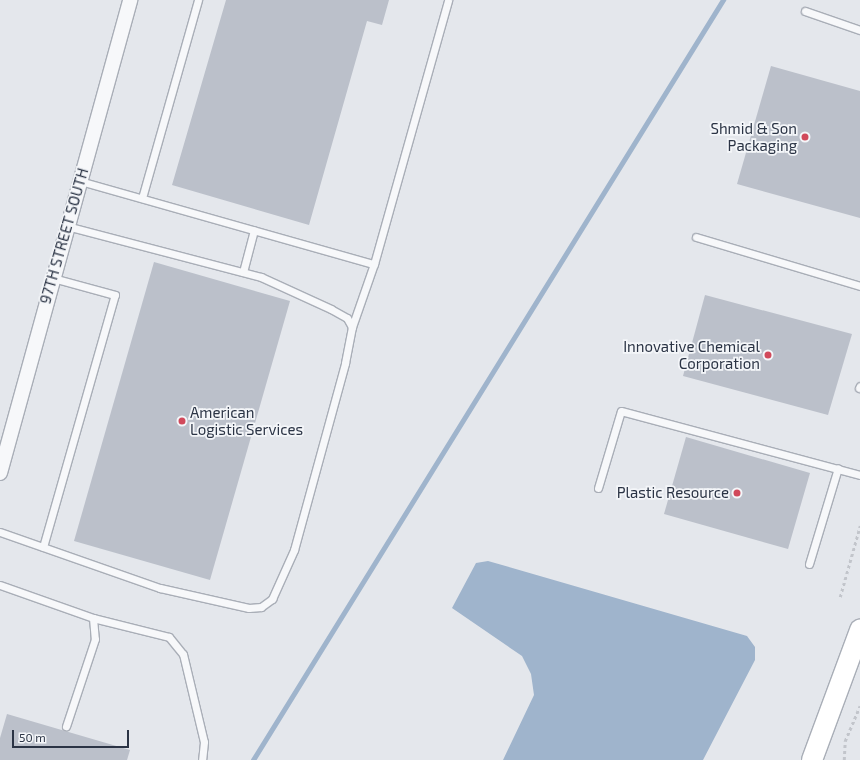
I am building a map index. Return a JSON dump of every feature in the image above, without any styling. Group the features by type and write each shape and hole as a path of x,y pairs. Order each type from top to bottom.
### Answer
{"street":[{"name":"97TH STREET SOUTH","path":"0,473 130,0"},
{"path":"812,760 860,630"}],"lane":[{"path":"142,198 198,0"},
{"path":"0,532 160,588 249,608 261,607 272,599 294,550 345,363 352,327 374,264 448,0"},
{"path":"805,11 860,30"},
{"path":"80,181 374,264"},
{"path":"67,226 261,277 331,309 347,318 352,327"},
{"path":"243,272 254,230"},
{"path":"696,237 860,286"},
{"path":"43,547 115,296 53,278"},
{"path":"598,488 621,410 860,475"},
{"path":"810,564 838,468"},
{"path":"0,585 92,618 169,637 183,654 204,742 202,760"},
{"path":"66,726 95,639 92,618"}],"path":[{"path":"840,597 860,526"},
{"path":"844,760 845,741 860,706"}],"water":[{"path":"488,561 747,636 755,647 755,660 703,760 503,760 534,695 531,674 522,656 452,608 476,563"}],"building":[{"path":"226,0 389,0 382,25 367,21 309,225 172,185"},
{"name":"Shmid & Son Packaging","path":"771,66 860,91 860,218 737,184"},
{"name":"American Logistic Services","path":"154,262 290,301 210,580 74,541"},
{"name":"Innovative Chemical Corporation","path":"705,295 852,334 828,415 683,376"},
{"name":"Plastic Resource","path":"686,437 810,473 788,549 664,514"},
{"path":"7,714 130,750 127,760 0,760 0,738"}],"waterway":[{"path":"253,760 723,0"}],"place":[{"name":"Shmid & Son Packaging","path":"805,137"},
{"name":"Innovative Chemical Corporation","path":"768,355"},
{"name":"American Logistic Services","path":"182,421"},
{"name":"Plastic Resource","path":"737,493"}]}
